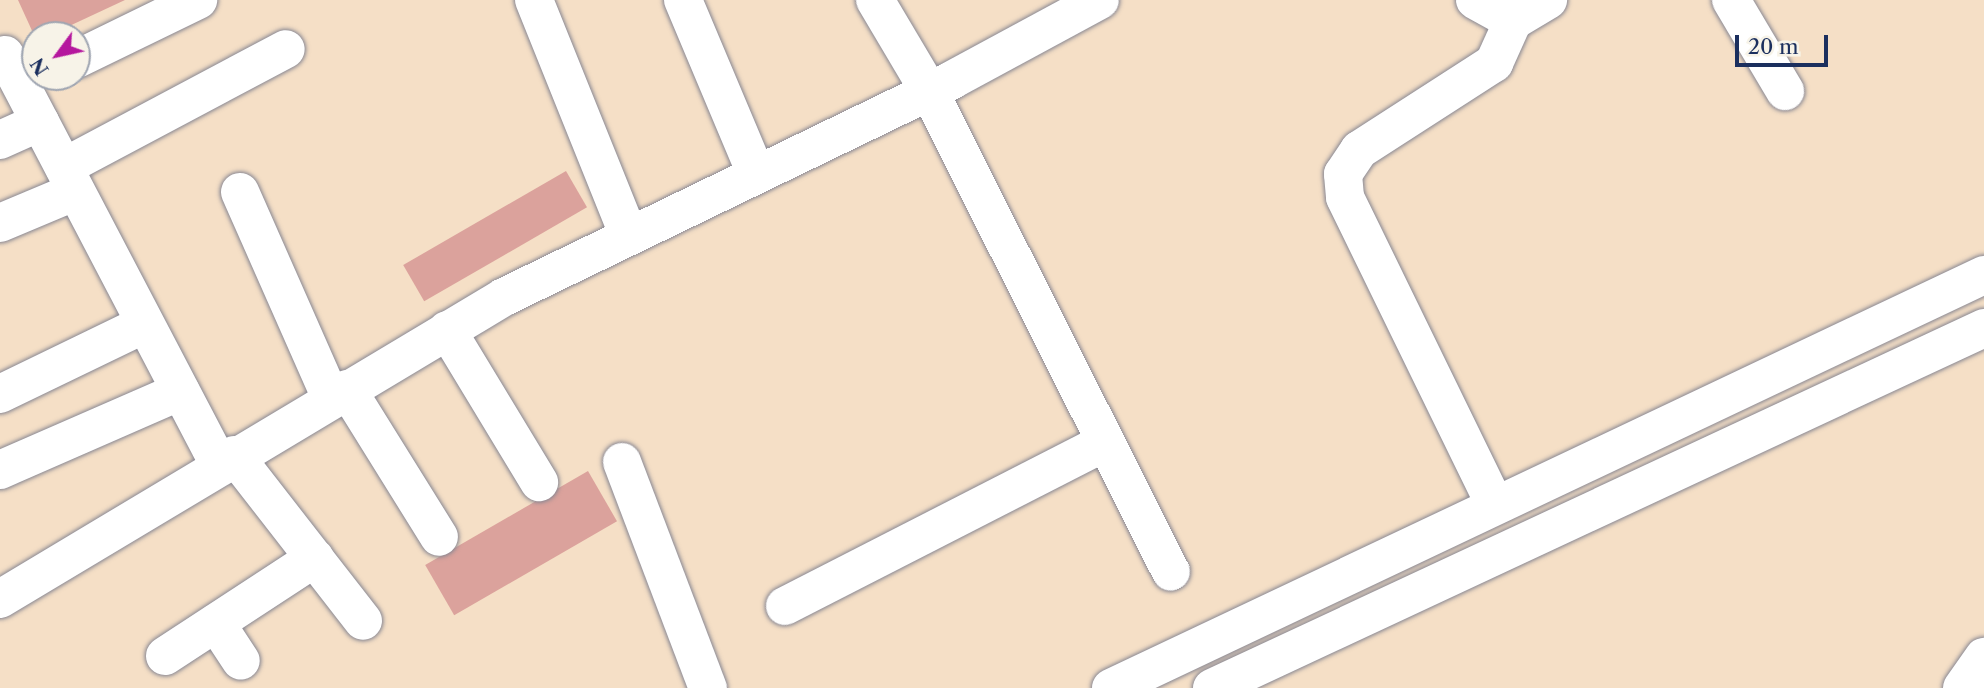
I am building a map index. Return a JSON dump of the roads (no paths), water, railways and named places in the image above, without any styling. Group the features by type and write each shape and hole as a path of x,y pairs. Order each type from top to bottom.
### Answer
{"street":[{"path":"91,52 198,0"},
{"path":"534,0 629,236"},
{"path":"683,0 756,174"},
{"path":"875,0 929,91 1171,572"},
{"path":"1475,0 1513,21"},
{"path":"1494,503 1345,197 1343,174 1359,150 1493,63 1513,21 1548,0"},
{"path":"1731,0 1785,91"},
{"path":"4,588 447,330 629,236 929,91 1078,5"},
{"path":"0,223 286,49"},
{"path":"13,64 40,122 181,391 226,459 315,558 363,621"},
{"path":"0,140 40,122"},
{"path":"240,192 339,393 439,537"},
{"path":"1111,688 1494,503 1984,275"},
{"path":"0,394 145,324"},
{"path":"1212,688 1984,328"},
{"path":"447,330 539,482"},
{"path":"0,470 181,391"},
{"path":"785,606 1105,442"},
{"path":"622,462 708,688"},
{"path":"165,656 315,558"},
{"path":"216,623 241,660"},
{"path":"1963,688 1984,657"},
{"path":"1963,688 1984,683"}]}
